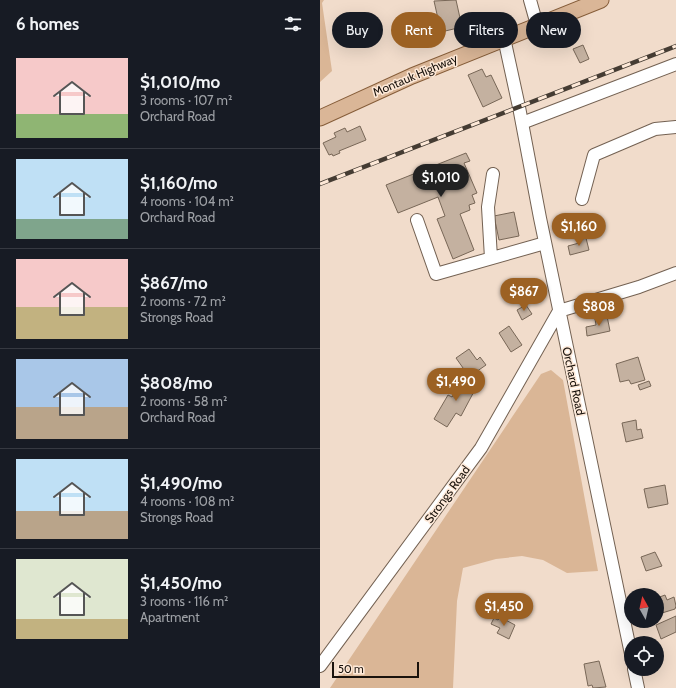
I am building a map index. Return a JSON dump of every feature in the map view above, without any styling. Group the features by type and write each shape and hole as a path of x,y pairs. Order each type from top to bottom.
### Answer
{"main road":[{"name":"Montauk Highway","path":"570,12 601,0"},
{"name":"Montauk Highway","path":"320,118 412,76 480,48"}],"street":[{"path":"530,0 533,12"},
{"name":"Orchard Road","path":"506,48 559,311 627,636"},
{"path":"522,123 676,64"},
{"path":"582,199 594,155 655,129 676,126"},
{"path":"491,258 488,207 493,174"},
{"path":"417,220 436,274 545,243"},
{"path":"559,311 639,287 676,273"},
{"name":"Strongs Road","path":"320,666 481,448 559,311"},
{"path":"635,676 638,688"}],"shaded area":[{"path":"320,0 324,0 322,3 332,71 320,82"},
{"path":"551,370 563,380 598,571 567,573 543,560 522,556 496,559 463,568 457,601 453,688 330,688 541,374"}],"building":[{"path":"456,0 459,12 454,12 454,29 446,31 446,12 436,12 434,1"},
{"path":"583,45 589,59 580,63 573,49 581,48 581,46"},
{"path":"482,69 486,77 491,75 502,98 483,107 468,75"},
{"path":"360,126 366,140 339,151 340,153 333,156 332,154 329,155 323,143 336,137 334,133 345,128 347,132"},
{"path":"466,153 470,161 464,163 477,193 472,195 475,203 469,205 470,210 460,214 474,250 453,259 437,219 445,216 438,197 398,213 386,185"},
{"path":"514,212 519,236 499,240 494,216"},
{"path":"586,238 589,250 570,255 568,246 579,243 578,240"},
{"path":"526,305 532,314 522,320 517,310"},
{"path":"607,316 610,331 587,336 586,327 596,325 595,319"},
{"path":"509,326 522,345 511,352 499,333"},
{"path":"469,349 477,360 480,357 486,365 473,374 472,372 468,375 456,358"},
{"path":"638,357 645,380 631,384 629,380 620,382 616,364"},
{"path":"471,377 479,382 461,416 456,413 447,427 434,419 448,395 452,397 461,382 466,385"},
{"path":"649,381 651,386 640,390 638,385"},
{"path":"636,420 637,430 641,429 643,438 626,442 622,423"},
{"path":"665,485 668,504 648,508 644,489"},
{"path":"655,552 662,566 646,571 641,557"},
{"path":"664,595 667,600 674,597 676,606 675,609 664,612"},
{"path":"676,616 676,632 664,638 664,636 660,636 657,628 664,628 664,621"},
{"path":"500,617 515,625 509,639 497,633 500,628 491,624 494,618 498,620"},
{"path":"599,661 606,687 593,688 592,685 588,686 584,664"}],"railway":[{"path":"320,184 676,46"}]}
